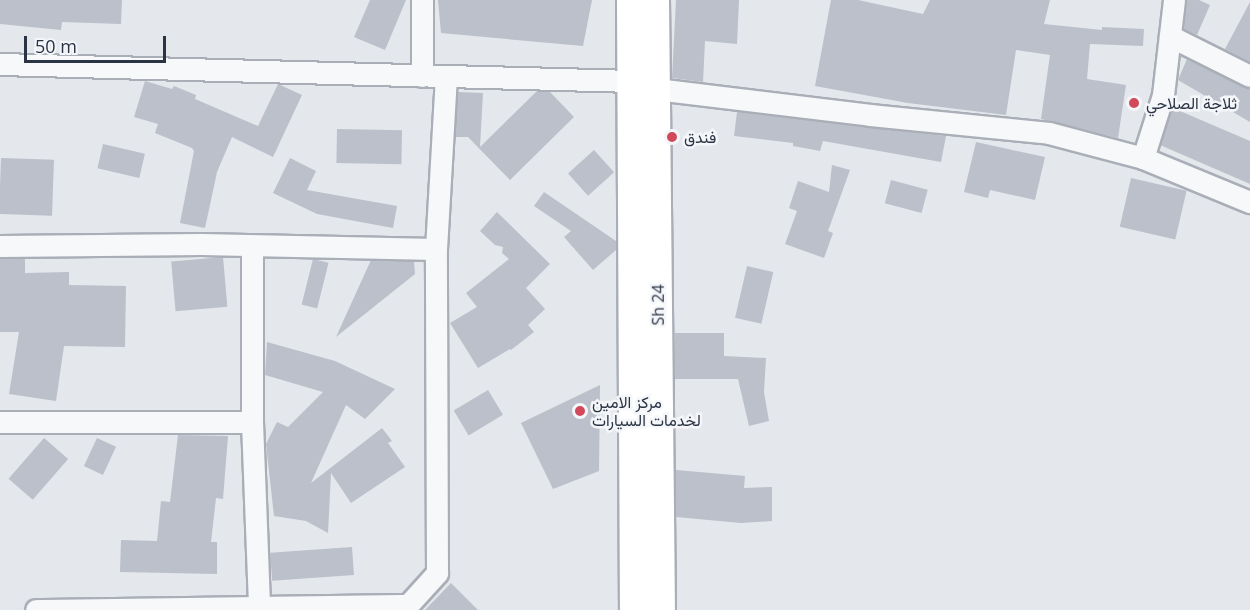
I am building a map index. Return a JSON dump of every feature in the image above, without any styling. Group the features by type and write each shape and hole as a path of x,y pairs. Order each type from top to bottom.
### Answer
{"street":[{"path":"422,0 422,76"},
{"name":"Sh 24","path":"632,0 644,85 660,610"},
{"name":"Sh 24","path":"635,610 644,85 654,0"},
{"path":"1143,158 1163,95 1174,0"},
{"path":"1170,36 1250,76"},
{"path":"0,64 446,76 644,85 870,115 1048,133 1143,158 1250,202"},
{"path":"36,610 408,604 437,573 436,249 446,76"},
{"path":"0,246 436,249"},
{"path":"252,246 252,422 259,607"},
{"path":"0,422 252,422"}],"building":[{"path":"0,0 122,0 121,24 62,22 61,30 0,24"},
{"path":"370,0 406,0 385,50 354,37"},
{"path":"438,0 592,0 583,46 441,33"},
{"path":"676,0 739,0 737,44 705,41 703,82 672,78"},
{"path":"831,0 858,0 923,14 930,0 1050,0 1044,24 1102,30 1102,27 1144,29 1143,46 1090,44 1087,79 1126,85 1118,138 1041,119 1050,55 1016,50 1006,115 908,103 815,86"},
{"path":"1187,0 1199,0 1210,5 1197,35 1184,29"},
{"path":"1250,2 1250,62 1225,49"},
{"path":"1187,59 1250,89 1250,122 1178,80"},
{"path":"145,81 172,89 174,86 196,95 195,99 258,126 278,84 302,95 273,157 232,137 217,172 205,228 180,223 194,151 192,148 155,133 158,124 134,117"},
{"path":"537,91 550,92 574,117 510,180 468,137 455,137 458,92 483,93 480,147"},
{"path":"1173,108 1250,141 1250,184 1160,145"},
{"path":"737,112 946,136 941,162 823,141 820,151 793,146 793,143 734,136"},
{"path":"337,129 402,130 401,164 336,163"},
{"path":"976,142 1045,157 1035,200 990,190 988,198 964,192"},
{"path":"103,144 145,154 139,178 97,168"},
{"path":"594,150 614,172 588,196 568,173"},
{"path":"1,158 54,160 52,216 0,214"},
{"path":"290,158 316,171 307,190 397,206 393,228 317,214 273,193"},
{"path":"832,165 850,170 828,231 833,233 824,258 785,244 797,211 789,208 798,181 829,192"},
{"path":"1131,178 1187,191 1175,240 1120,227"},
{"path":"891,180 928,190 921,213 885,203"},
{"path":"544,192 616,241 616,250 593,270 564,237 571,231 534,206"},
{"path":"497,212 550,264 526,288 545,309 528,325 534,332 511,350 478,368 450,323 477,307 466,293 509,259 502,253 503,247 495,245 480,231"},
{"path":"223,257 227,307 176,311 171,262"},
{"path":"25,258 25,273 69,272 69,285 126,286 125,347 64,346 56,401 9,394 19,332 0,332 0,259"},
{"path":"313,259 329,263 317,308 302,305"},
{"path":"371,260 414,261 415,274 336,337"},
{"path":"747,266 773,272 761,324 735,318"},
{"path":"675,333 724,333 724,356 766,358 764,392 769,421 749,426 738,379 675,379"},
{"path":"267,342 335,361 395,389 365,419 346,405 311,483 382,428 392,441 388,443 405,467 351,503 331,473 328,533 306,521 274,516 266,444 277,422 288,427 323,392 265,375"},
{"path":"600,385 599,471 553,489 521,423"},
{"path":"488,390 503,415 469,435 454,411"},
{"path":"178,435 228,436 223,499 216,498 211,542 217,542 217,574 120,572 121,540 157,541 161,501 170,502"},
{"path":"44,438 68,459 33,500 9,479"},
{"path":"97,438 116,447 103,475 84,466"},
{"path":"676,470 745,476 744,488 772,487 772,521 741,523 676,517"},
{"path":"352,547 354,575 272,581 270,553"},
{"path":"451,583 478,610 425,610"}],"place":[{"name":"ثلاجة الصلاحي","path":"1134,103"},
{"name":"فندق","path":"672,137"},
{"name":"مركز الامين لخدمات السيارات","path":"580,411"}]}
